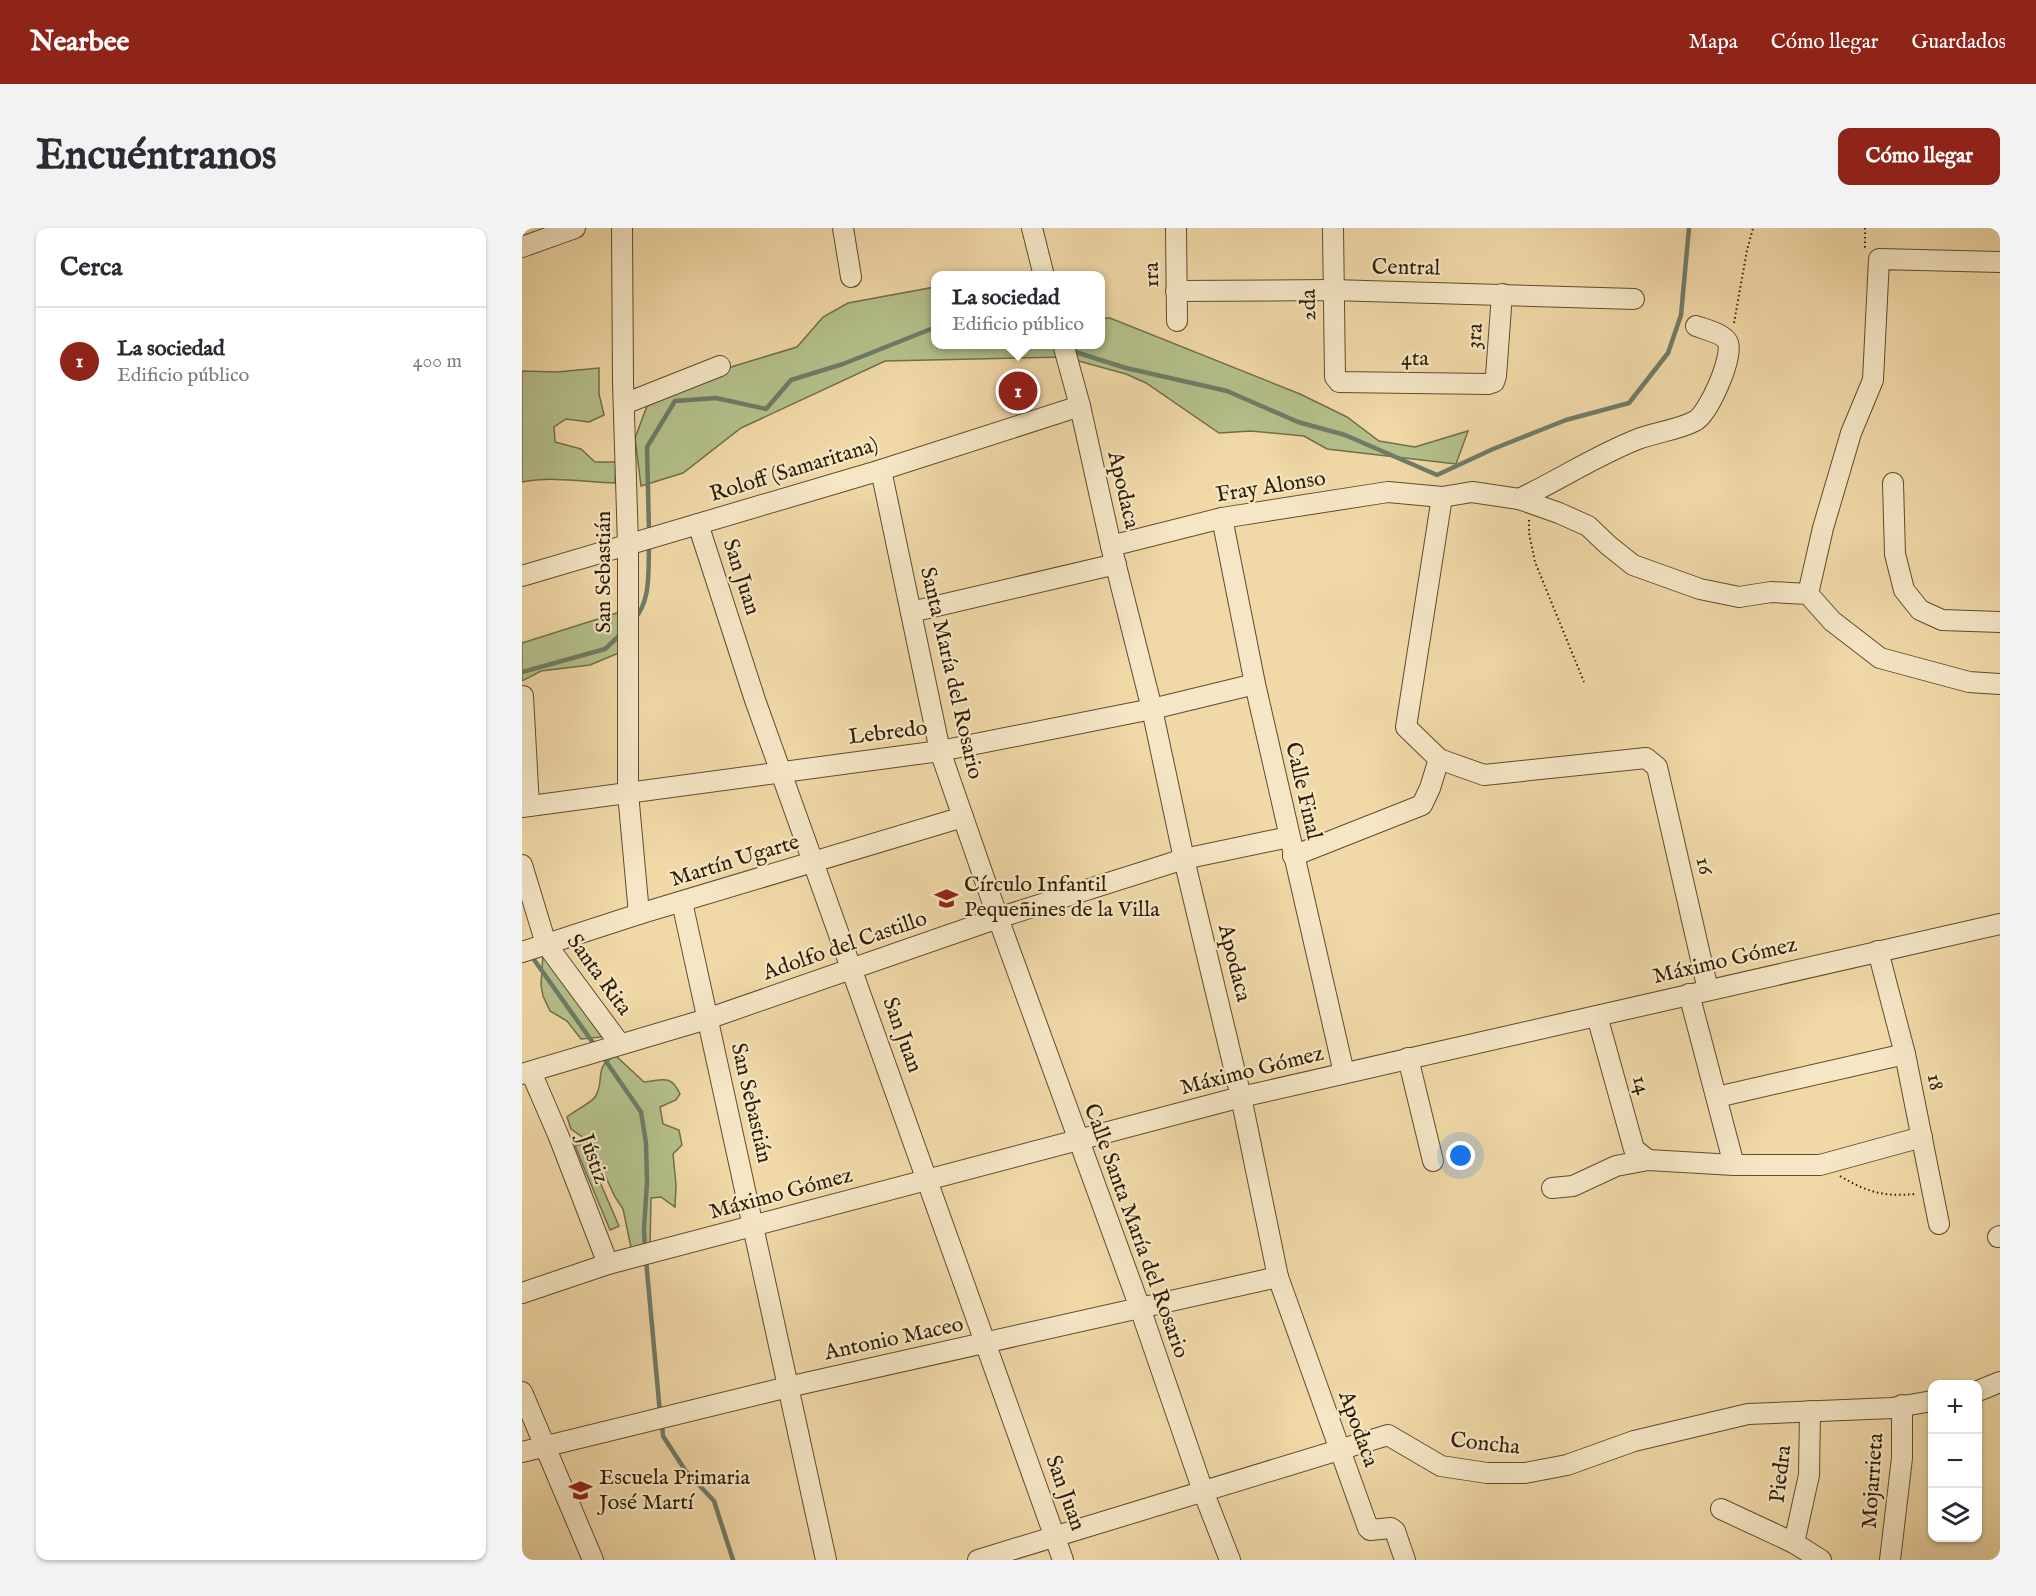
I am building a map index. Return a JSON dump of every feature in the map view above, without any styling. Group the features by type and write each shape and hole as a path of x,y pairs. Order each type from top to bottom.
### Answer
{"street":[{"path":"522,247 575,228"},
{"name":"San Sebastián","path":"622,228 628,545 628,793 639,914"},
{"path":"843,228 851,277"},
{"path":"1032,228 1043,271"},
{"name":"1ra","path":"1176,228 1177,321"},
{"name":"2da","path":"1333,228 1332,290 1336,380"},
{"path":"2000,262 1879,259 1873,380 1851,433 1823,528 1808,594 1832,621 1880,658 1969,682 2000,684"},
{"name":"Central","path":"1176,291 1332,290 1634,299"},
{"name":"3ra","path":"1494,382 1503,294"},
{"path":"1525,501 1613,450 1640,438 1697,420 1708,406 1721,376 1728,355 1728,344 1725,338 1696,326"},
{"name":"Apodaca","path":"1064,349 1080,406 1113,555 1152,709 1184,859 1241,1097 1278,1277 1368,1528 1370,1530 1391,1528 1395,1531 1405,1560"},
{"path":"624,404 720,366"},
{"name":"4ta","path":"1336,380 1339,382 1488,384 1494,382"},
{"name":"Roloff (Samaritana)","path":"522,576 881,470 1080,406"},
{"name":"Santa María del Rosario","path":"881,470 940,751 998,918"},
{"path":"1893,483 1895,554 1904,590 1920,610 1942,620 2000,622"},
{"name":"Fray Alonso","path":"911,612 1113,555 1222,518 1388,492 1442,497 1472,492 1525,501 1588,526 1634,565 1660,576 1700,589 1739,597 1771,592 1808,594"},
{"path":"1293,856 1422,805 1430,788 1439,759 1406,728 1442,497"},
{"name":"Calle Final","path":"1222,518 1255,684 1344,1073"},
{"name":"San Juan","path":"698,524 755,700 815,862 1063,1560"},
{"name":"Lebredo","path":"525,806 940,751 1152,709 1255,684"},
{"path":"522,696 525,806"},
{"name":"16","path":"1439,759 1484,775 1646,758 1657,767 1717,1097 1734,1165"},
{"name":"Martín Ugarte","path":"532,949 639,914 963,817"},
{"name":"Adolfo del Castillo","path":"526,1073 707,1019 998,918 1184,859 1289,837"},
{"name":"Santa Rita","path":"522,865 532,949 616,1046"},
{"name":"San Sebastián","path":"681,902 826,1560"},
{"name":"Calle Santa María del Rosario","path":"998,918 1140,1308 1203,1491 1230,1560"},
{"name":"Máximo Gómez","path":"522,1293 608,1264 1241,1097 2000,924"},
{"name":"18","path":"1878,951 1905,1054 1938,1224"},
{"name":"14","path":"1598,1016 1634,1149 1648,1160"},
{"path":"1717,1097 1905,1054"},
{"path":"1408,1059 1433,1161"},
{"name":"Jústiz","path":"526,1073 559,1137 608,1264"},
{"path":"1552,1188 1573,1186 1616,1167 1648,1160 1734,1165 1820,1165 1922,1137"},
{"name":"Antonio Maceo","path":"522,1452 788,1387 1278,1277"},
{"path":"1982,1389 2000,1382"},
{"path":"522,1392 593,1560"},
{"name":"Concha","path":"978,1560 1389,1435 1441,1466 1487,1473 1525,1473 1567,1465 1634,1441 1748,1414 1892,1408 1928,1402"},
{"name":"Mojarrieta","path":"1890,1560 1902,1458 1902,1405"},
{"name":"Piedra","path":"1794,1543 1809,1475 1810,1411"},
{"path":"1721,1509 1794,1543 1821,1560"}],"path":[{"path":"1728,344 1753,228"},
{"path":"1525,501 1534,562 1584,682"},
{"path":"1820,1165 1863,1189 1879,1194 1932,1192"}],"green space":[{"path":"931,288 931,349 1105,349 1105,318 1110,318 1300,394 1347,417 1379,441 1415,447 1468,431 1456,464 1327,449 1304,436 1251,431 1219,433 1146,383 1126,374 1064,357 885,361 741,428 683,473 641,486 635,438 647,406 731,367 797,347 823,317 848,303"},
{"path":"599,368 599,394 604,415 589,422 566,419 554,427 555,442 581,449 595,462 616,462 615,483 557,479 522,482 522,371 557,372"},
{"path":"620,612 621,652 590,665 541,671 522,681 522,643"},
{"path":"543,954 602,1037 581,1039 567,1021 550,1011 541,985"},
{"path":"616,1056 644,1082 670,1081 680,1094 676,1100 660,1107 663,1124 679,1130 682,1145 673,1154 676,1185 675,1207 661,1197 651,1198 650,1247 632,1252 623,1209 592,1148 571,1129 567,1117 595,1097 604,1064"},
{"path":"583,1143 619,1226 610,1230 575,1146"}],"waterway":[{"path":"1072,351 1126,368 1227,391 1298,422 1345,435 1437,475 1493,449 1566,420 1629,403 1668,353 1681,315 1689,228"},
{"path":"649,532 647,447 675,401 716,398 766,409 791,380 843,364 931,329"},
{"path":"634,620 646,595 649,549"},
{"path":"522,672 605,649 620,635"},
{"path":"530,954 596,1047"},
{"path":"603,1057 641,1112 646,1143 645,1249"},
{"path":"646,1260 660,1413"},
{"path":"662,1424 663,1436 685,1470 714,1501 733,1560"}],"place":[{"name":"La sociedad","path":"1018,391"},
{"name":"Círculo Infantil Pequeñines de la Villa","path":"946,898"},
{"name":"Escuela Primaria José Martí","path":"581,1491"}]}
